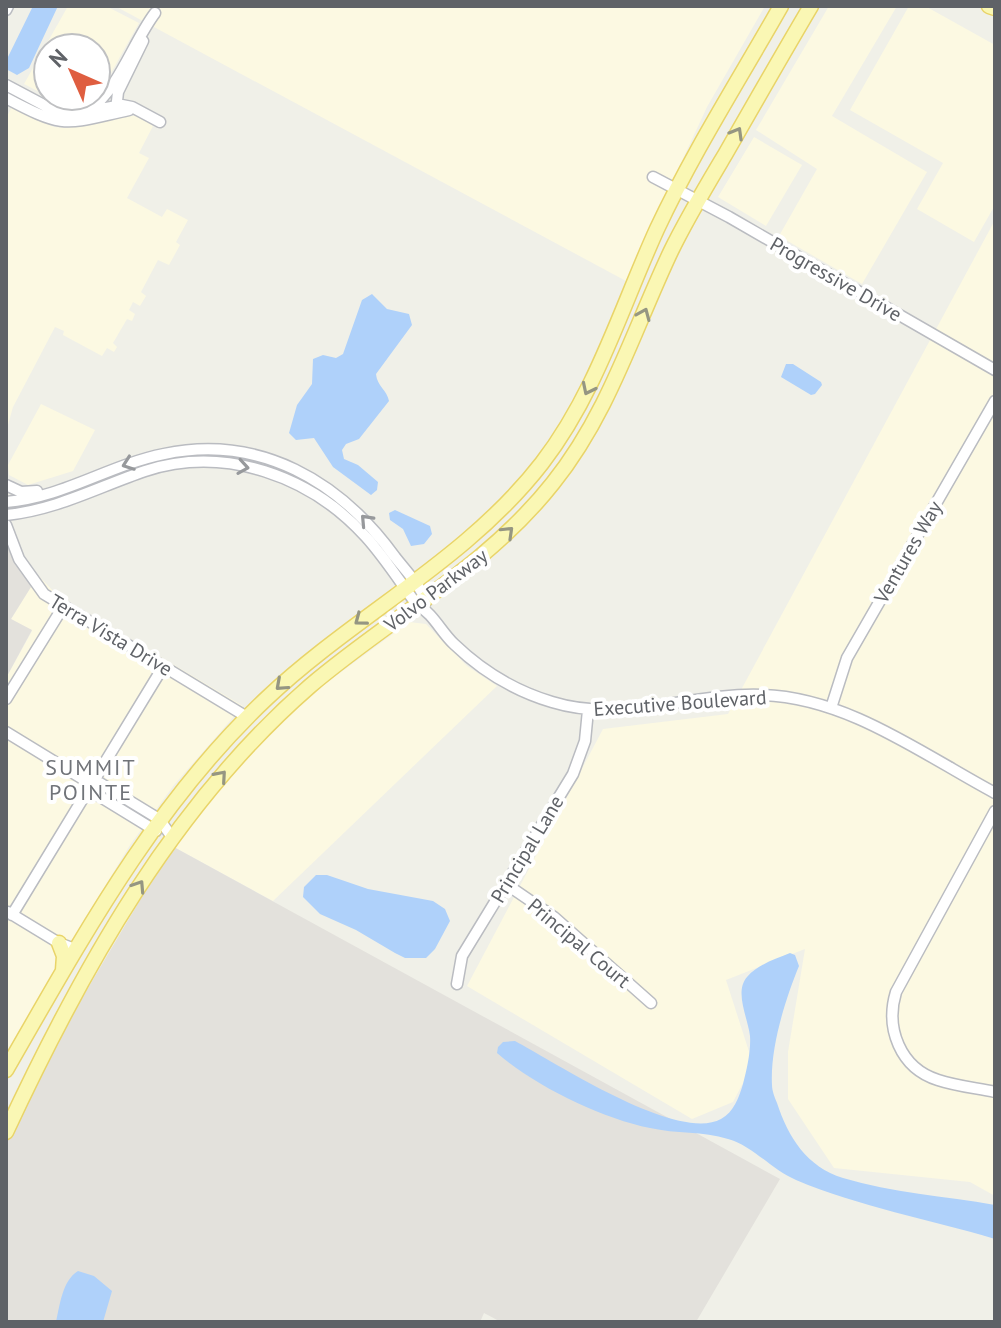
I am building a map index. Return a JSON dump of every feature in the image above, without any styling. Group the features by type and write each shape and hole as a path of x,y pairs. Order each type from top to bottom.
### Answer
{"main road":[{"name":"Volvo Parkway","path":"6,1070 156,824 194,774 247,717 325,647 452,554 492,519 527,482 558,440 596,373 676,189 781,6"},
{"name":"Volvo Parkway","path":"6,1132 45,1051 122,914 172,837 220,777 281,713 342,661 423,605 501,540 538,502 570,461 610,393 672,250 811,6"},
{"path":"989,6 995,8"},
{"path":"59,943 64,956 63,974"},
{"path":"45,1051 48,1036 85,967 84,958 77,950"}],"street":[{"path":"112,84 157,10"},
{"path":"113,110 118,92 157,10"},
{"path":"113,110 111,97 129,53"},
{"path":"6,85 32,99"},
{"path":"6,98 60,123 77,123 113,110 136,109 160,122"},
{"name":"Progressive Drive","path":"653,177 995,370"},
{"name":"Ventures Way","path":"831,708 840,674 853,647 995,401"},
{"name":"Executive Boulevard","path":"6,502 37,497 135,461 173,452 227,451 265,458 313,478 346,500 374,528 409,585 455,645 496,677 529,694 588,710 620,711 713,697 752,695 791,698 831,708 863,721 995,793"},
{"name":"Executive Boulevard","path":"6,515 49,508 157,468 196,462 238,465 284,478 330,504 365,535 409,585"},
{"path":"6,485 24,493 63,489"},
{"name":"Terra Vista Drive","path":"6,525 19,559 36,586 63,607 247,717"},
{"path":"6,699 63,607"},
{"path":"77,950 59,943 9,913 163,667"},
{"name":"Principal Lane","path":"457,984 462,956 573,774 585,741 588,710"},
{"path":"6,732 91,784 100,783 172,837"},
{"path":"995,811 896,992 892,1021 899,1047 918,1070 937,1080 995,1092"},
{"name":"Principal Court","path":"506,884 554,917 651,1003"}],"shaded area":[{"path":"68,6 106,6 139,23 112,71 112,32 53,32"},
{"path":"115,6 765,6 707,107 626,281"},
{"path":"829,6 897,6 832,116 927,172 862,284 779,236 817,169 756,130"},
{"path":"909,6 925,6 995,45 995,205 974,242 917,209 943,163 850,110"},
{"path":"32,70 32,88 24,84"},
{"path":"12,107 54,127 66,128 129,116 137,116 153,126 139,153 149,158 127,198 162,217 167,209 188,220 176,242 180,245 169,265 158,260 141,292 146,296 140,306 133,302 129,310 135,314 132,321 127,319 113,343 117,347 114,352 107,348 102,356 63,335 64,331 55,327 13,407 6,432 6,118"},
{"path":"754,137 802,165 766,226 718,197"},
{"path":"995,220 995,1196 970,1182 834,1168 788,1099 788,1052 805,949 726,980 753,1064 733,1102 692,1119 467,986 603,729 728,714"},
{"path":"41,404 95,430 73,471 28,485 9,475 8,465"},
{"path":"6,537 13,557 31,587 11,619 32,630 6,678"},
{"path":"38,575 57,595 243,706 174,785 130,845 6,1053 6,678 32,631 11,619"},
{"path":"409,622 426,624 467,666 497,686 273,901 172,846 242,759 278,727 291,709"},
{"path":"172,846 780,1179 696,1322 501,1322 484,1313 480,1322 6,1322 6,1144 49,1054"}],"water":[{"path":"33,6 58,6 46,32 32,32 32,62 29,68 17,75 6,69 6,61"},
{"path":"372,294 387,309 409,314 412,325 376,374 389,401 359,439 346,444 342,450 344,459 358,465 378,482 377,490 371,495 333,467 314,438 296,440 289,433 297,405 312,384 313,359 323,355 336,358 343,354 362,300"},
{"path":"786,364 793,364 821,382 815,394 811,395 781,377"},
{"path":"395,510 430,526 432,534 424,544 411,546 403,529 390,520 389,513"},
{"path":"316,875 433,901 445,909 450,921 435,949 426,958 405,958 320,914 303,897 304,887"},
{"path":"790,953 795,955 799,966 780,1024 773,1056 772,1085 793,1139 819,1166 843,1178 899,1191 995,1205 995,1239 820,1189 787,1176 746,1147 728,1139 660,1130 611,1117 549,1089 497,1053 503,1042 515,1041 587,1082 648,1111 676,1120 701,1123 721,1119 738,1099 750,1048 742,998 743,983 756,969"},
{"path":"78,1271 94,1276 112,1291 103,1322 56,1322 65,1287"}],"district":[{"name":"SUMMIT POINTE","path":"91,780"}]}
